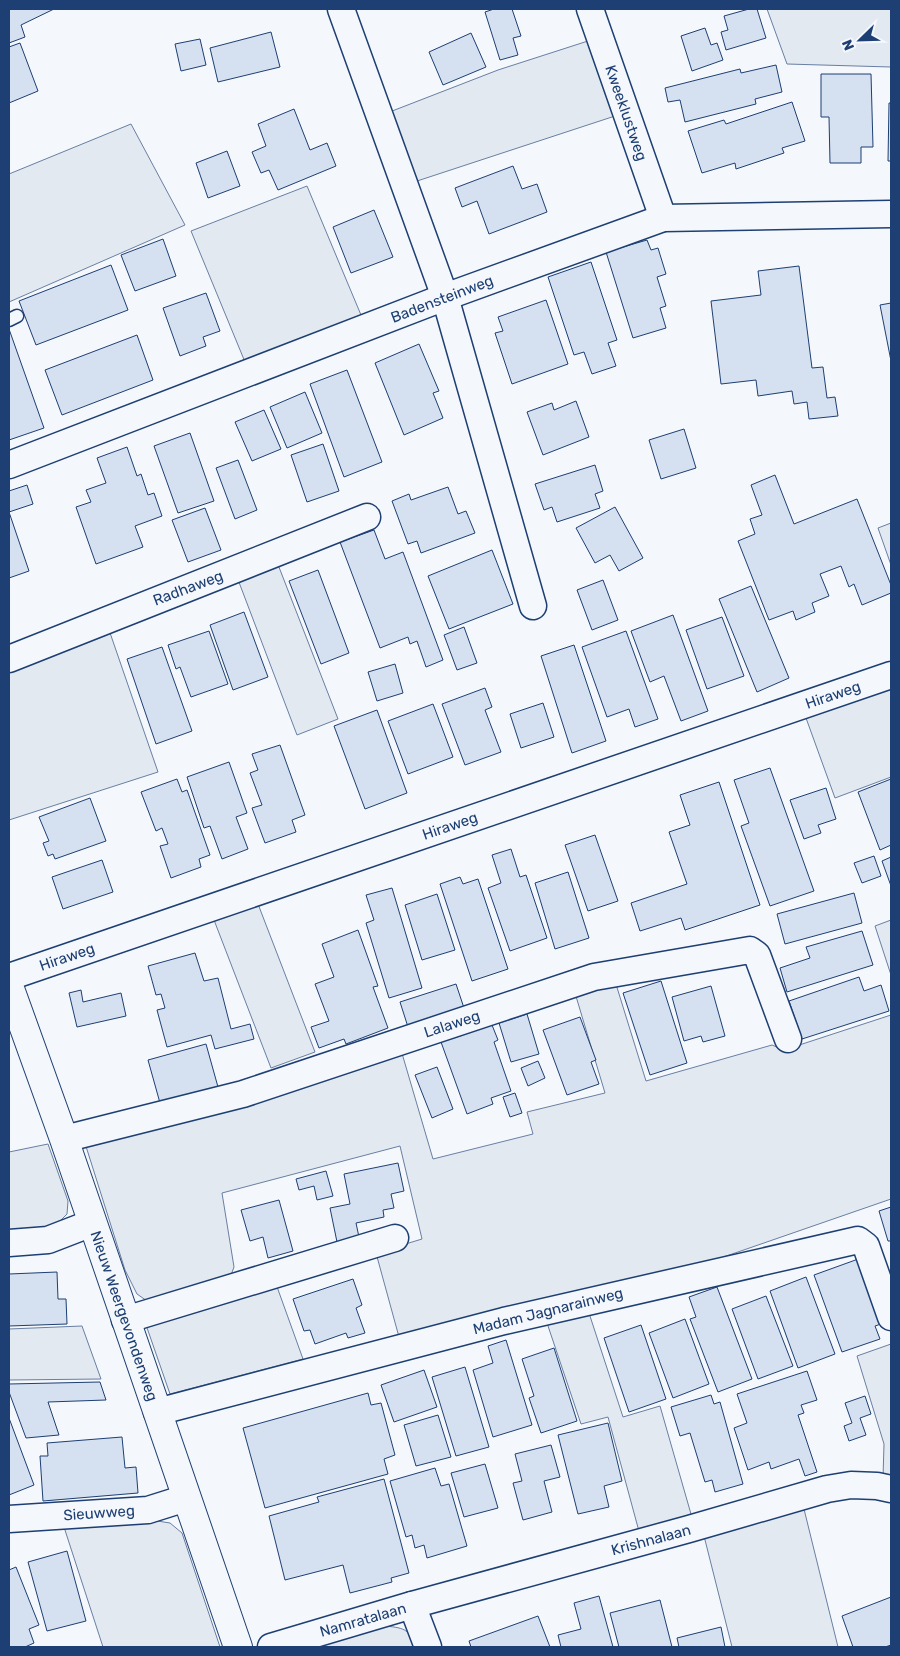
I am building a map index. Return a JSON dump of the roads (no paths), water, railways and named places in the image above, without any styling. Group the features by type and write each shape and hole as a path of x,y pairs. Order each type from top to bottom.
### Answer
{"street":[{"path":"341,9 445,297 534,606"},
{"name":"Kweeklustweg","path":"590,9 662,218"},
{"name":"Badensteinweg","path":"9,466 445,297 662,218 891,214"},
{"name":"Radhaweg","path":"9,659 367,518"},
{"name":"Hiraweg","path":"10,991 891,676"},
{"name":"Lalaweg","path":"64,1139 243,1094 594,977 750,950 757,955 788,1039"},
{"name":"Nieuw Weergevondenweg","path":"10,991 64,1139 238,1647"},
{"path":"9,1243 48,1240 92,1223"},
{"path":"125,1320 396,1238"},
{"name":"Madam Jagnarainweg","path":"158,1412 504,1320 858,1240 866,1246 891,1317"},
{"name":"Krishnalaan","path":"412,1605 827,1489 851,1485 877,1486 891,1489"},
{"name":"Sieuwweg","path":"9,1519 148,1510 186,1498"},
{"name":"Namratalaan","path":"271,1647 412,1605 428,1647"}]}
